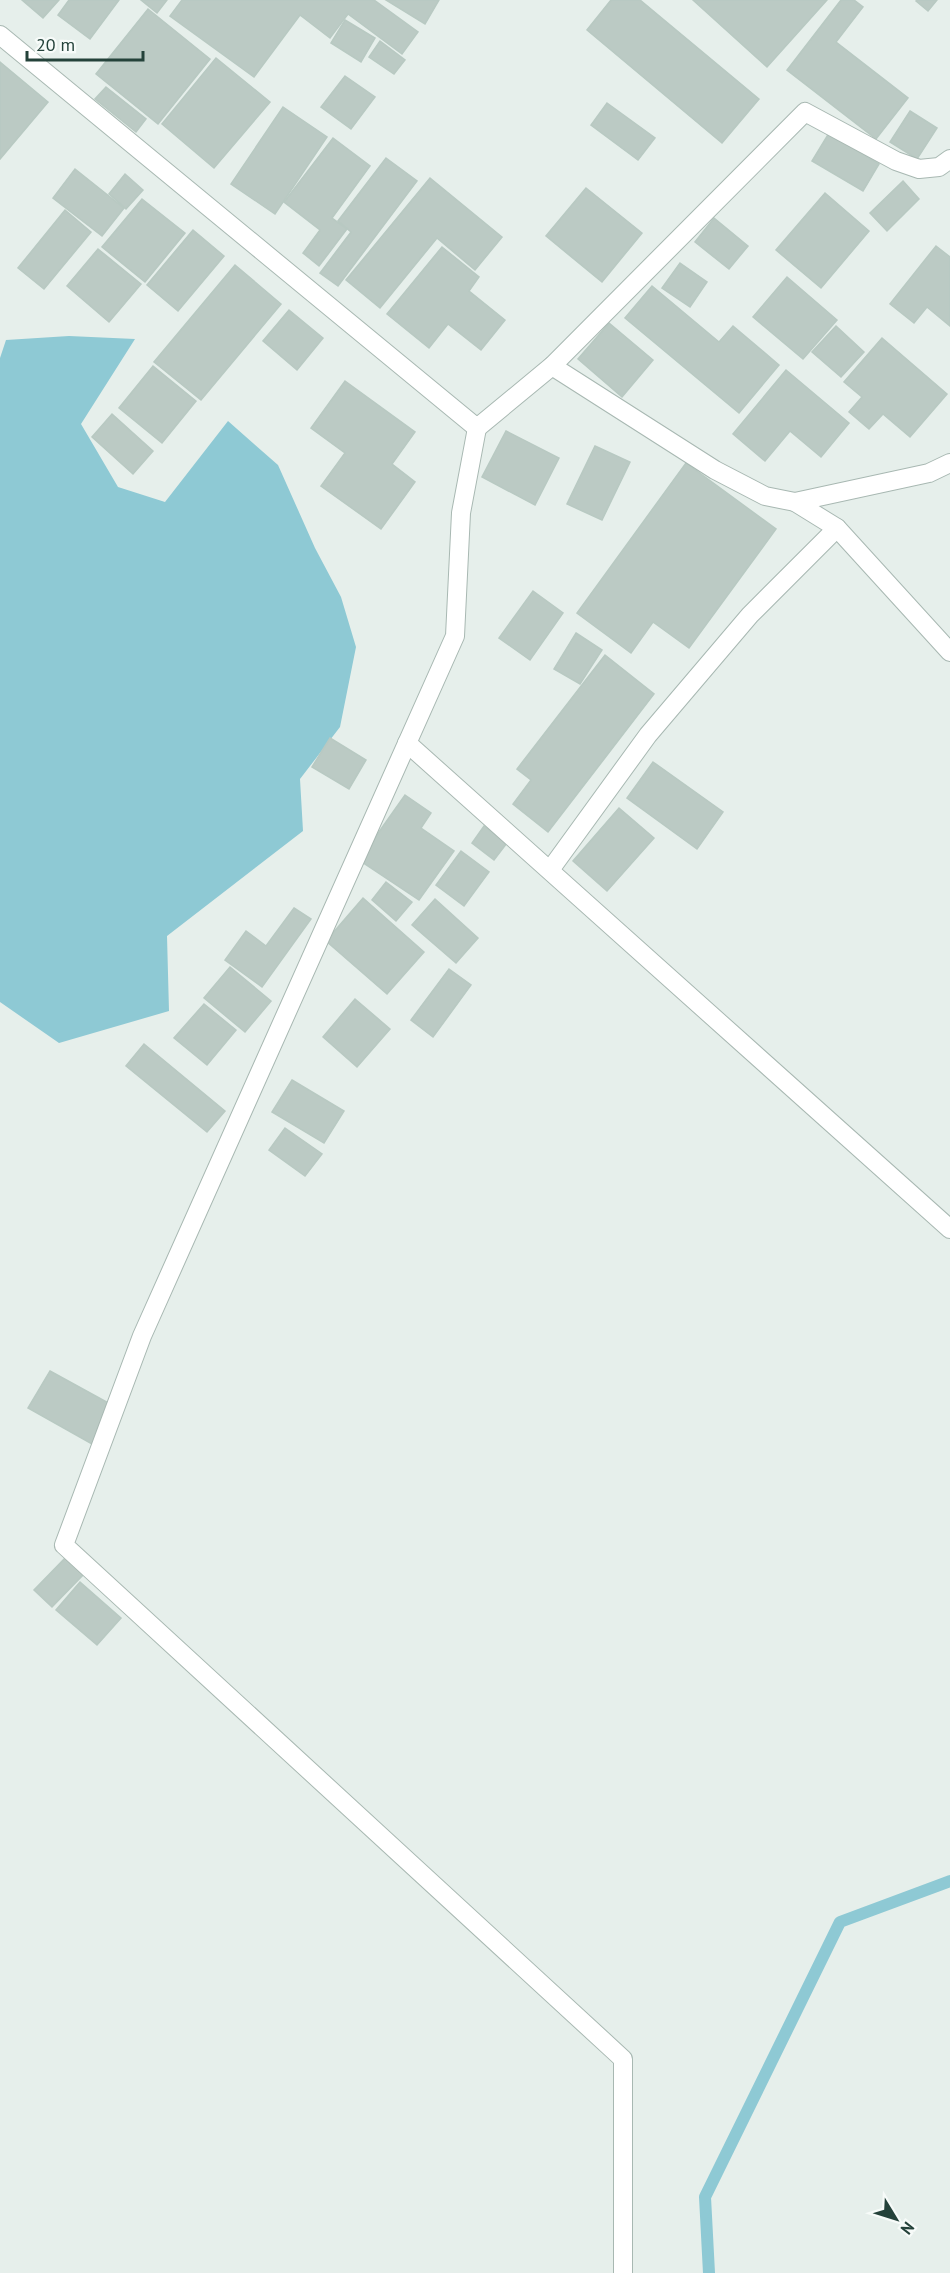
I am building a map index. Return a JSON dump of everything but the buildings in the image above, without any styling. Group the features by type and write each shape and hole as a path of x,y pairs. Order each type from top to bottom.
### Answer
{"street":[{"path":"0,35 477,428"},
{"path":"623,2273 622,2059 64,1545 142,1336 455,636 461,513 477,428 552,366 806,112 896,161 919,169 939,167 950,159"},
{"path":"552,366 715,470 765,496 795,502 837,528 950,652"},
{"path":"795,502 928,473 950,464"},
{"path":"550,870 655,726 750,615 837,528"},
{"path":"407,743 950,1229"}],"water":[{"path":"69,336 135,339 81,424 118,487 165,502 228,421 278,465 315,548 341,597 356,647 340,727 300,779 303,831 167,936 169,1011 59,1043 0,1002 0,358 6,340"}],"waterway":[{"path":"709,2273 705,2197 840,1922 950,1881"}]}
